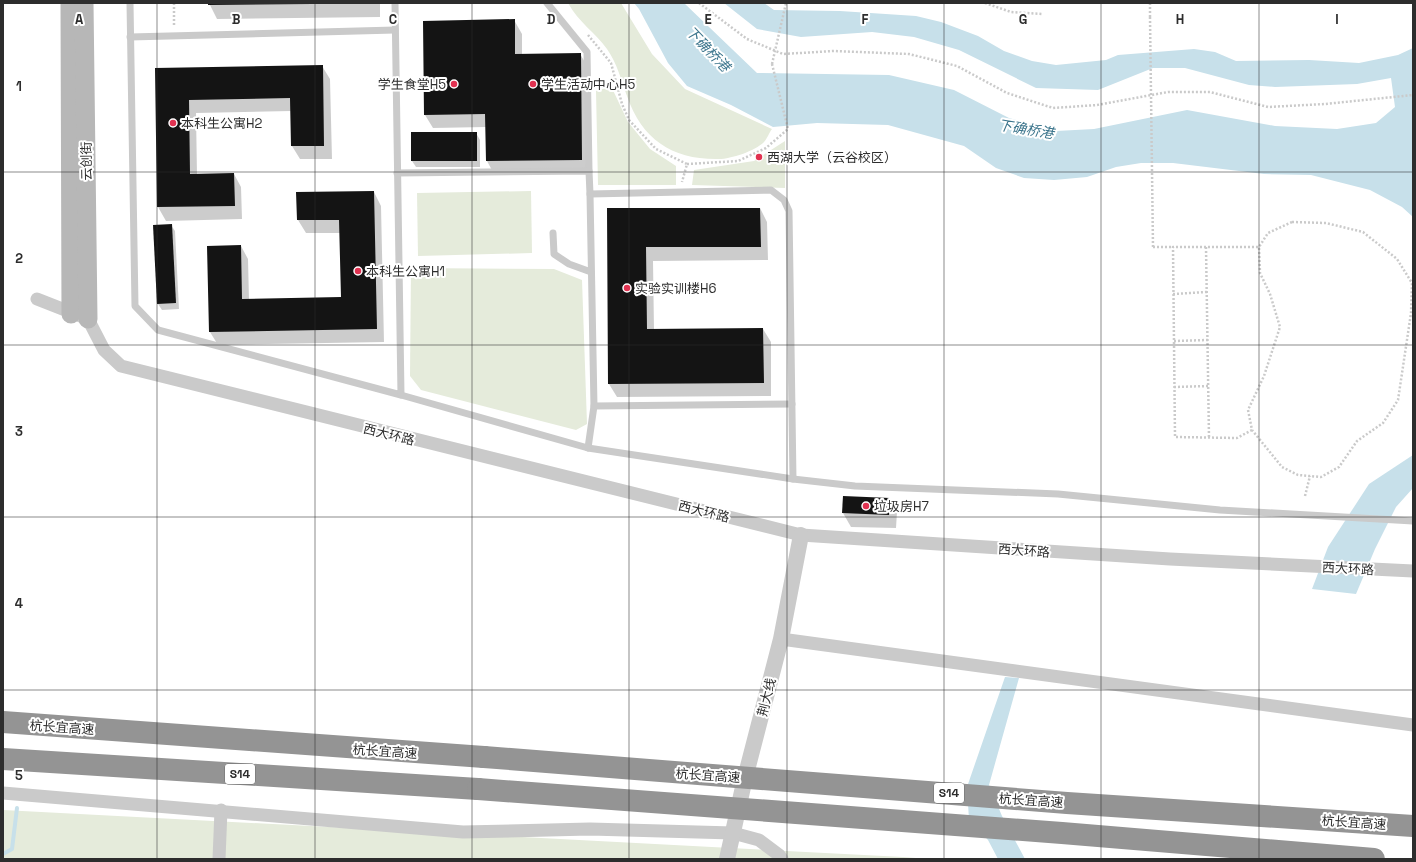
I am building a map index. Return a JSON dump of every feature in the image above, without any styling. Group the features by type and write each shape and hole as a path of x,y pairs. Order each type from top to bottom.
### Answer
{"highway":[{"path":"3,712 240,741"},
{"name":"杭长宜高速","path":"3,722 1067,802 1413,826"},
{"name":"S14","path":"3,759 478,789 1062,833 1374,859"}],"main road":[{"name":"云创街","path":"70,3 79,317"},
{"name":"云创街","path":"79,317 84,3"}],"street":[{"path":"37,298 79,317"},
{"name":"西大环路","path":"79,317 104,350 121,366 801,535 1286,565 1410,571"},
{"name":"荆大线","path":"728,859 745,778 780,640 801,535"},
{"path":"780,640 1413,725"},
{"path":"3,792 463,832 590,828 734,833 759,840 782,859"},
{"path":"219,859 221,810"}],"lane":[{"path":"130,3 135,306 158,330 401,395 588,448 793,479 855,486 1058,494 1220,510 1413,521"},
{"path":"394,3 401,395"},
{"path":"548,3 587,52 594,406 588,448"},
{"path":"130,37 395,30"},
{"path":"397,173 590,171"},
{"path":"590,194 771,190 784,200 789,211 793,479"},
{"path":"553,233 554,254 569,264 591,272"},
{"path":"594,406 792,404"}],"path":[{"path":"174,3 174,36"},
{"path":"699,3 747,40 783,54 834,51 909,54 957,66 1007,94 1053,108 1096,105 1168,92 1210,92 1268,107 1325,104 1413,94"},
{"path":"583,30 599,47 611,64 622,104 629,120 656,149 687,164 738,162 766,148 788,130 772,64 786,3"},
{"path":"985,3 1011,12 1042,14"},
{"path":"1150,3 1153,247 1259,247"},
{"path":"680,192 687,164"},
{"path":"1292,222 1326,223 1363,232 1397,259 1412,283 1411,313 1398,400 1383,423 1357,441 1339,467 1321,477 1298,475 1282,467 1252,430 1248,410 1264,376 1280,327 1270,294 1260,274 1259,247 1268,233 1292,222"},
{"path":"1173,247 1175,437 1237,438 1252,430"},
{"path":"1206,247 1210,438"},
{"path":"1174,294 1207,292"},
{"path":"1408,332 1413,333"},
{"path":"1174,341 1208,340"},
{"path":"1174,387 1209,386"},
{"path":"1305,496 1310,476"}],"green space":[{"path":"568,3 621,3 652,54 685,89 772,129 765,141 743,154 730,158 719,159 687,156 661,144 641,125 633,111 616,66 607,49 582,22"},
{"path":"611,86 628,122 650,149 676,166 676,185 598,185 596,91"},
{"path":"785,141 785,188 692,185 694,170 754,161"},
{"path":"531,191 532,253 418,256 417,193"},
{"path":"411,268 554,269 582,280 587,424 576,430 421,390 410,376"},
{"path":"3,810 903,857 929,859 3,859"}],"water":[{"name":"下确桥港","path":"634,3 684,3 757,73 889,75 954,90 1009,118 1056,131 1094,129 1187,110 1275,126 1337,129 1376,123 1395,107 1391,78 1357,84 1275,87 1249,85 1185,68 1153,68 1098,90 1036,88 959,50 914,37 872,32 801,37 757,29 724,3 764,3 774,10 840,11 916,16 941,22 978,36 1004,51 1032,61 1056,65 1106,60 1118,55 1194,49 1215,52 1236,61 1309,60 1359,63 1398,55 1413,48 1413,217 1402,207 1370,190 1311,175 1264,174 1173,163 1141,163 1116,167 1087,177 1054,180 1024,178 996,168 964,146 888,125 817,123 773,127 731,105 687,86 668,63 639,9"},
{"path":"1413,455 1413,488 1396,507 1375,549 1356,594 1312,589 1328,547 1369,484"},
{"path":"1005,677 1019,678 989,785 1002,816 1025,859 998,859 988,840 969,820 967,787"}],"building":[{"path":"208,3 312,3 312,4 208,5"},
{"name":"学生活动中心H5","path":"515,19 515,54 581,53 582,160 486,161 485,114 424,115 423,21"},
{"name":"本科生公寓H2","path":"323,65 324,146 291,146 290,98 189,100 190,174 234,173 235,206 157,207 155,68"},
{"path":"411,132 477,132 477,161 411,161"},
{"name":"本科生公寓H1","path":"374,191 377,329 209,332 207,246 241,245 242,299 341,297 339,220 297,220 296,192"},
{"name":"实验实训楼H6","path":"607,208 760,208 761,247 646,247 647,329 763,328 764,383 608,384"},
{"path":"172,224 176,303 157,304 153,225"},
{"name":"垃圾房H7","path":"843,496 890,498 889,515 842,513"}],"waterway":[{"path":"3,854 12,849 17,808"}],"place":[{"name":"学生食堂H5","path":"454,84"},
{"name":"学生活动中心H5","path":"533,84"},
{"name":"本科生公寓H2","path":"173,123"},
{"name":"西湖大学（云谷校区）","path":"759,157"},
{"name":"本科生公寓H1","path":"358,271"},
{"name":"实验实训楼H6","path":"627,288"},
{"name":"垃圾房H7","path":"866,506"}]}
